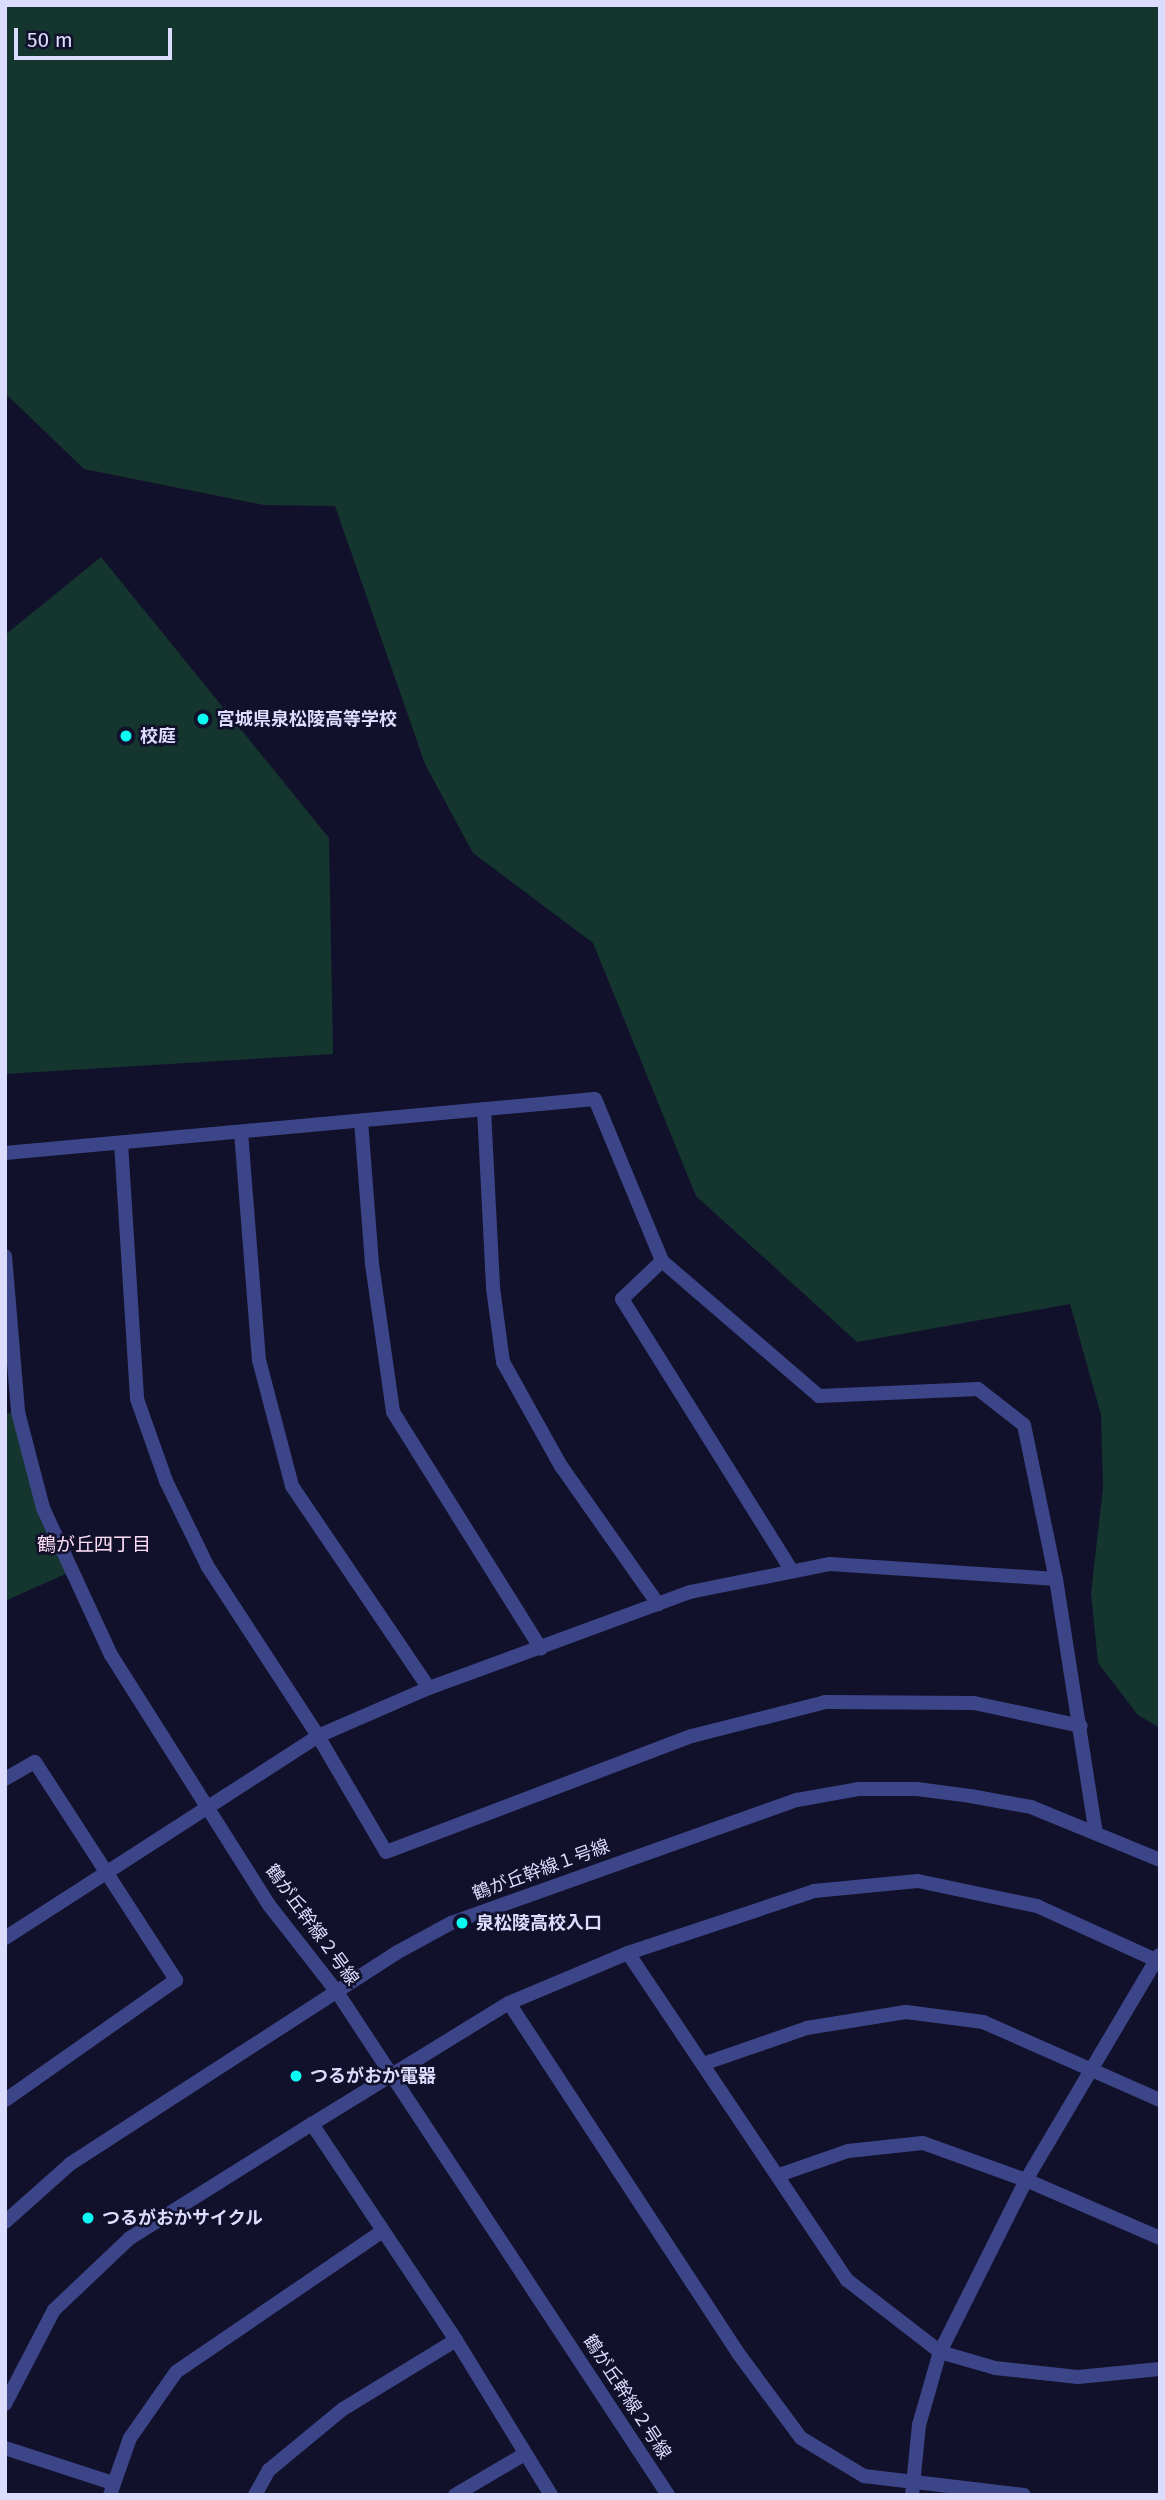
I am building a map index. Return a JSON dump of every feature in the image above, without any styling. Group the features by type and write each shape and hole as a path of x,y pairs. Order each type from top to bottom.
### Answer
{"street":[{"path":"5,1153 595,1099 662,1261 819,1396 978,1389 1024,1425 1056,1578 1096,1833"},
{"path":"484,1109 493,1288 503,1362 561,1466 658,1604"},
{"path":"361,1121 372,1264 393,1412 541,1649"},
{"path":"241,1132 259,1360 292,1486 429,1688"},
{"path":"121,1143 137,1399 166,1481 208,1567 318,1736 386,1852 692,1736 825,1702 974,1703 1081,1726"},
{"name":"鶴が丘幹線２号線","path":"5,1256 12,1413 43,1508 106,1643 270,1905 337,1992 668,2495"},
{"path":"662,1261 622,1299 792,1572"},
{"path":"5,1938 104,1871 318,1736 429,1688 690,1592 830,1564 1056,1578"},
{"path":"5,1779 35,1762 176,1980 5,2100"},
{"name":"鶴が丘幹線１号線","path":"5,2222 70,2164 337,1992 451,1923 797,1800 858,1789 917,1789 1031,1807 1160,1860"},
{"path":"5,2404 54,2310 130,2238 390,2074 509,2003 628,1953 814,1891 918,1881 1037,1906 1158,1959 1026,2180 940,2352 919,2425 913,2489"},
{"path":"628,1953 847,2280 940,2352 995,2368 1078,2377 1160,2369"},
{"path":"509,2003 738,2353 801,2438 864,2476 913,2489 1024,2495"},
{"path":"703,2064 807,2028 906,2012 983,2022 1160,2100"},
{"path":"313,2124 456,2340 551,2495"},
{"path":"779,2175 848,2151 923,2143 1026,2180 1160,2238"},
{"path":"5,2448 112,2489 130,2438 176,2372 383,2231"},
{"path":"256,2495 270,2470 343,2409 456,2340"},
{"path":"455,2495 525,2454"}],"green space":[{"path":"5,5 1160,5 1160,1728 1138,1715 1098,1663 1091,1593 1103,1488 1101,1415 1070,1304 857,1342 696,1196 593,943 473,853 425,764 335,506 264,505 84,469 5,393"},
{"name":"校庭","path":"101,557 329,838 333,1054 5,1074 5,635"},
{"path":"18,1412 43,1508 72,1571 5,1601 5,1414"}],"place":[{"name":"宮城県泉松陵高等学校","path":"203,719"},
{"name":"校庭","path":"126,736"},
{"name":"泉松陵高校入口","path":"462,1923"},
{"name":"つるがおか電器","path":"296,2076"},
{"name":"つるがおかサイクル","path":"88,2218"}],"district":[{"name":"鶴が丘四丁目","path":"94,1545"}]}
